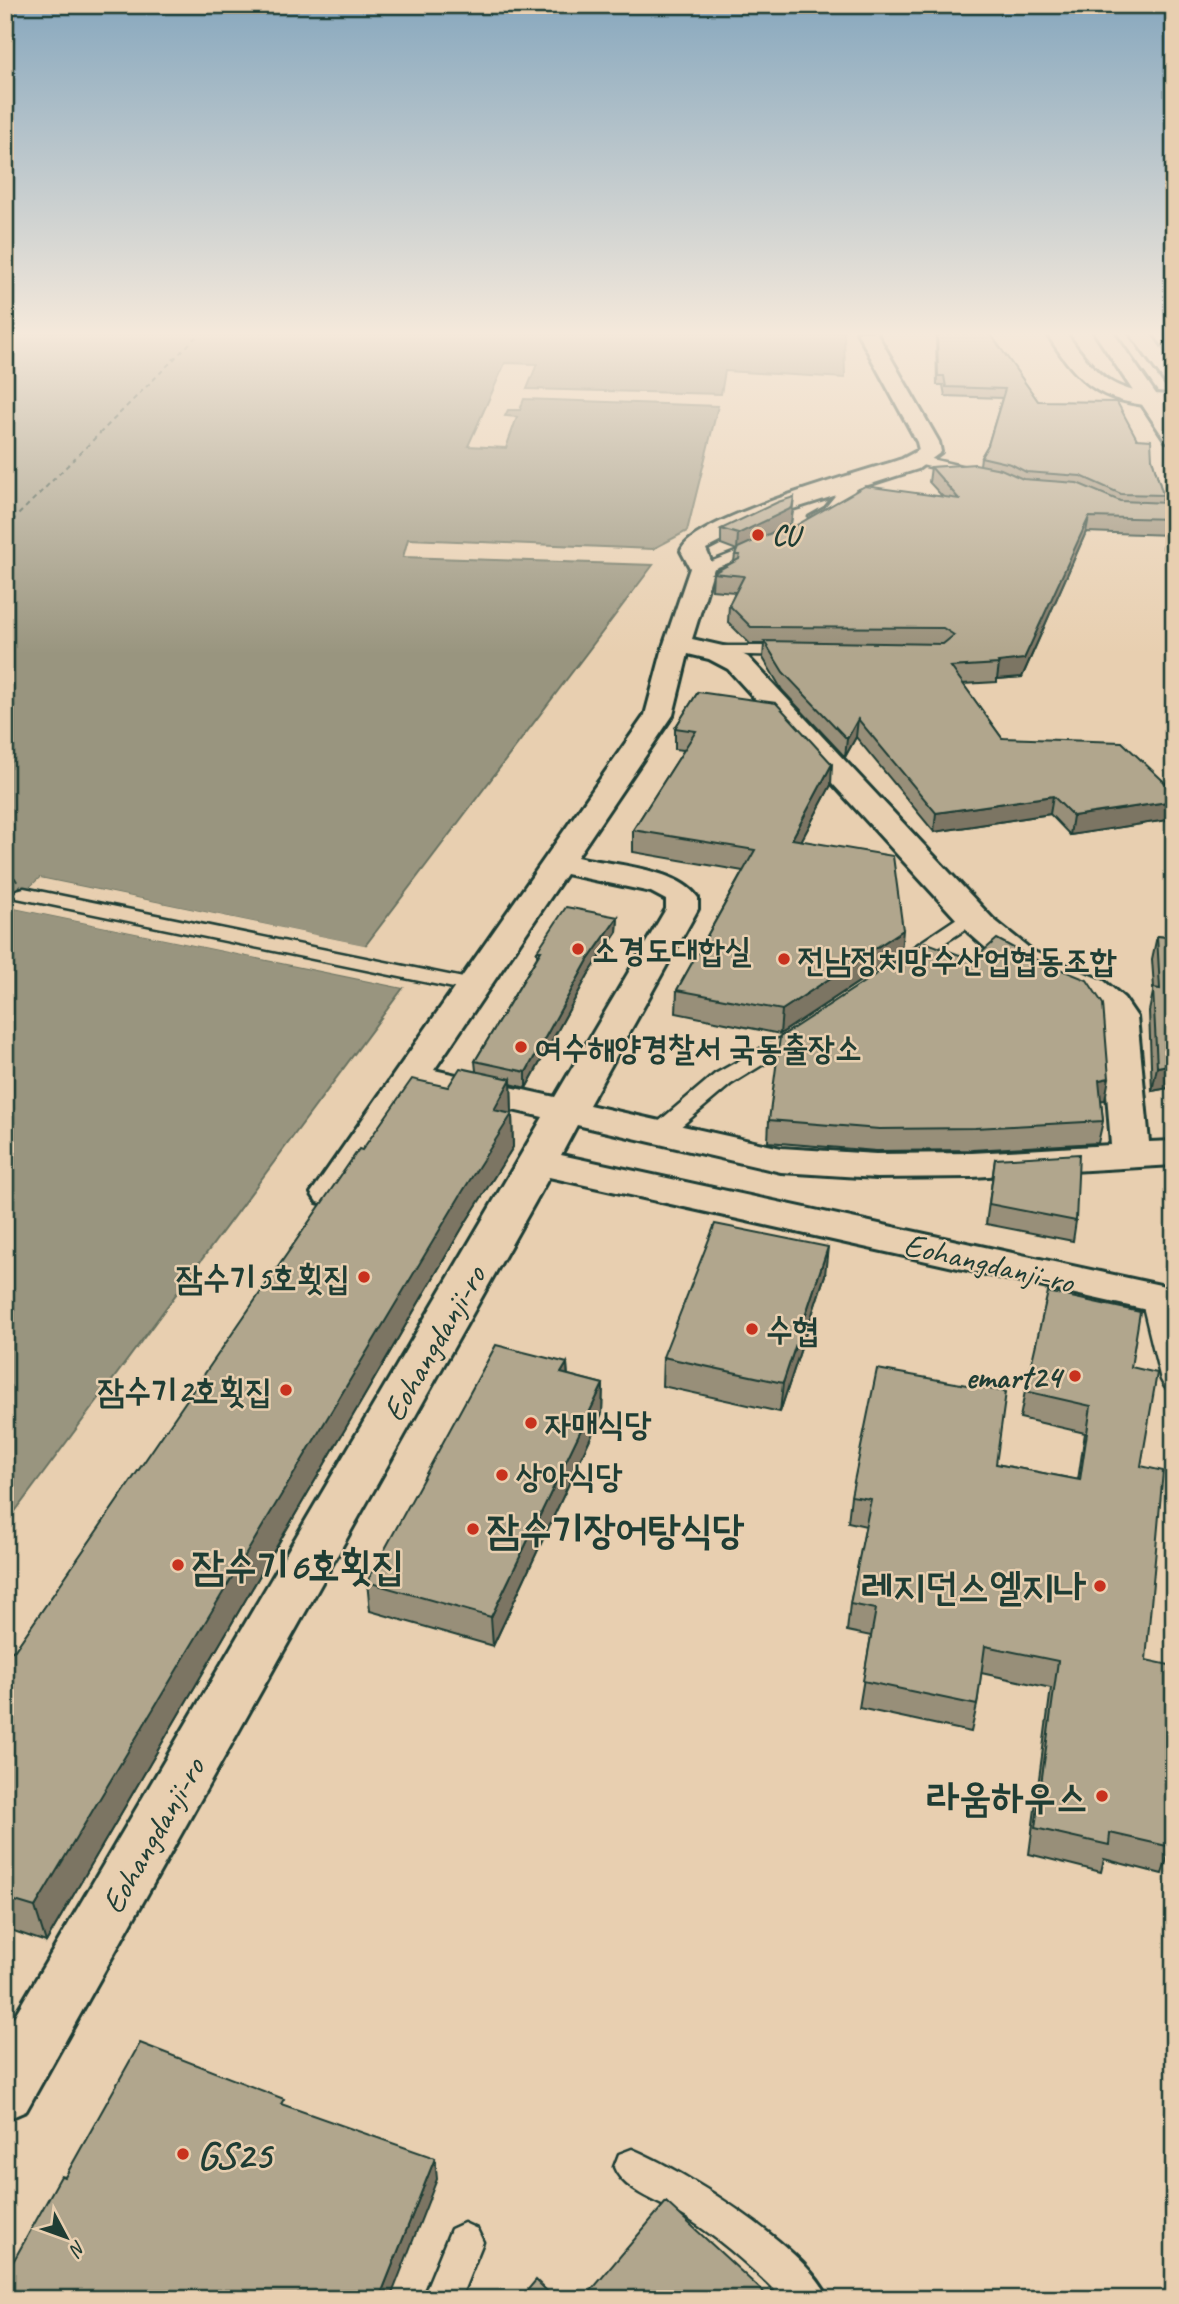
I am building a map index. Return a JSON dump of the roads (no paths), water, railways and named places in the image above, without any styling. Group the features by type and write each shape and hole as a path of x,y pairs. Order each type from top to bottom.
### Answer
{"street":[{"path":"310,1224 659,715 677,644 702,568 693,551 695,545 760,512 918,460 930,452 927,440"},
{"path":"677,644 728,657 747,671 972,916 1027,962 1088,987 1114,1005 1119,1017 1131,1157"},
{"path":"537,1162 682,909 682,898 674,890 660,884 558,863"},
{"path":"411,1076 781,1160 825,1164 958,1165 1174,1153"},
{"name":"Eohangdanji-ro","path":"5,2090 537,1162 1163,1300"}],"lane":[{"path":"918,460 992,477"},
{"path":"804,525 830,511 853,483"},
{"path":"702,568 743,555 779,537"},
{"path":"711,651 806,652"},
{"path":"24,894 473,986"},
{"path":"882,976 972,916"},
{"path":"658,1134 723,1079 818,1021"},
{"path":"1163,1300 1174,1380"},
{"path":"632,2167 702,2206 779,2267 810,2299"},
{"path":"441,2299 464,2242"}],"place":[{"name":"CU","path":"758,535"},
{"name":"소경도대합실","path":"578,949"},
{"name":"전남정치망수산업협동조합","path":"784,959"},
{"name":"여수해양경찰서 국동출장소","path":"521,1047"},
{"name":"잠수기5호횟집","path":"364,1277"},
{"name":"수협","path":"752,1329"},
{"name":"emart24","path":"1075,1376"},
{"name":"잠수기2호횟집","path":"286,1390"},
{"name":"자매식당","path":"531,1423"},
{"name":"상아식당","path":"502,1475"},
{"name":"잠수기장어탕식당","path":"473,1529"},
{"name":"잠수기6호횟집","path":"178,1565"},
{"name":"레지던스엘지나","path":"1100,1586"},
{"name":"라움하우스","path":"1102,1796"},
{"name":"GS25","path":"183,2154"}]}
